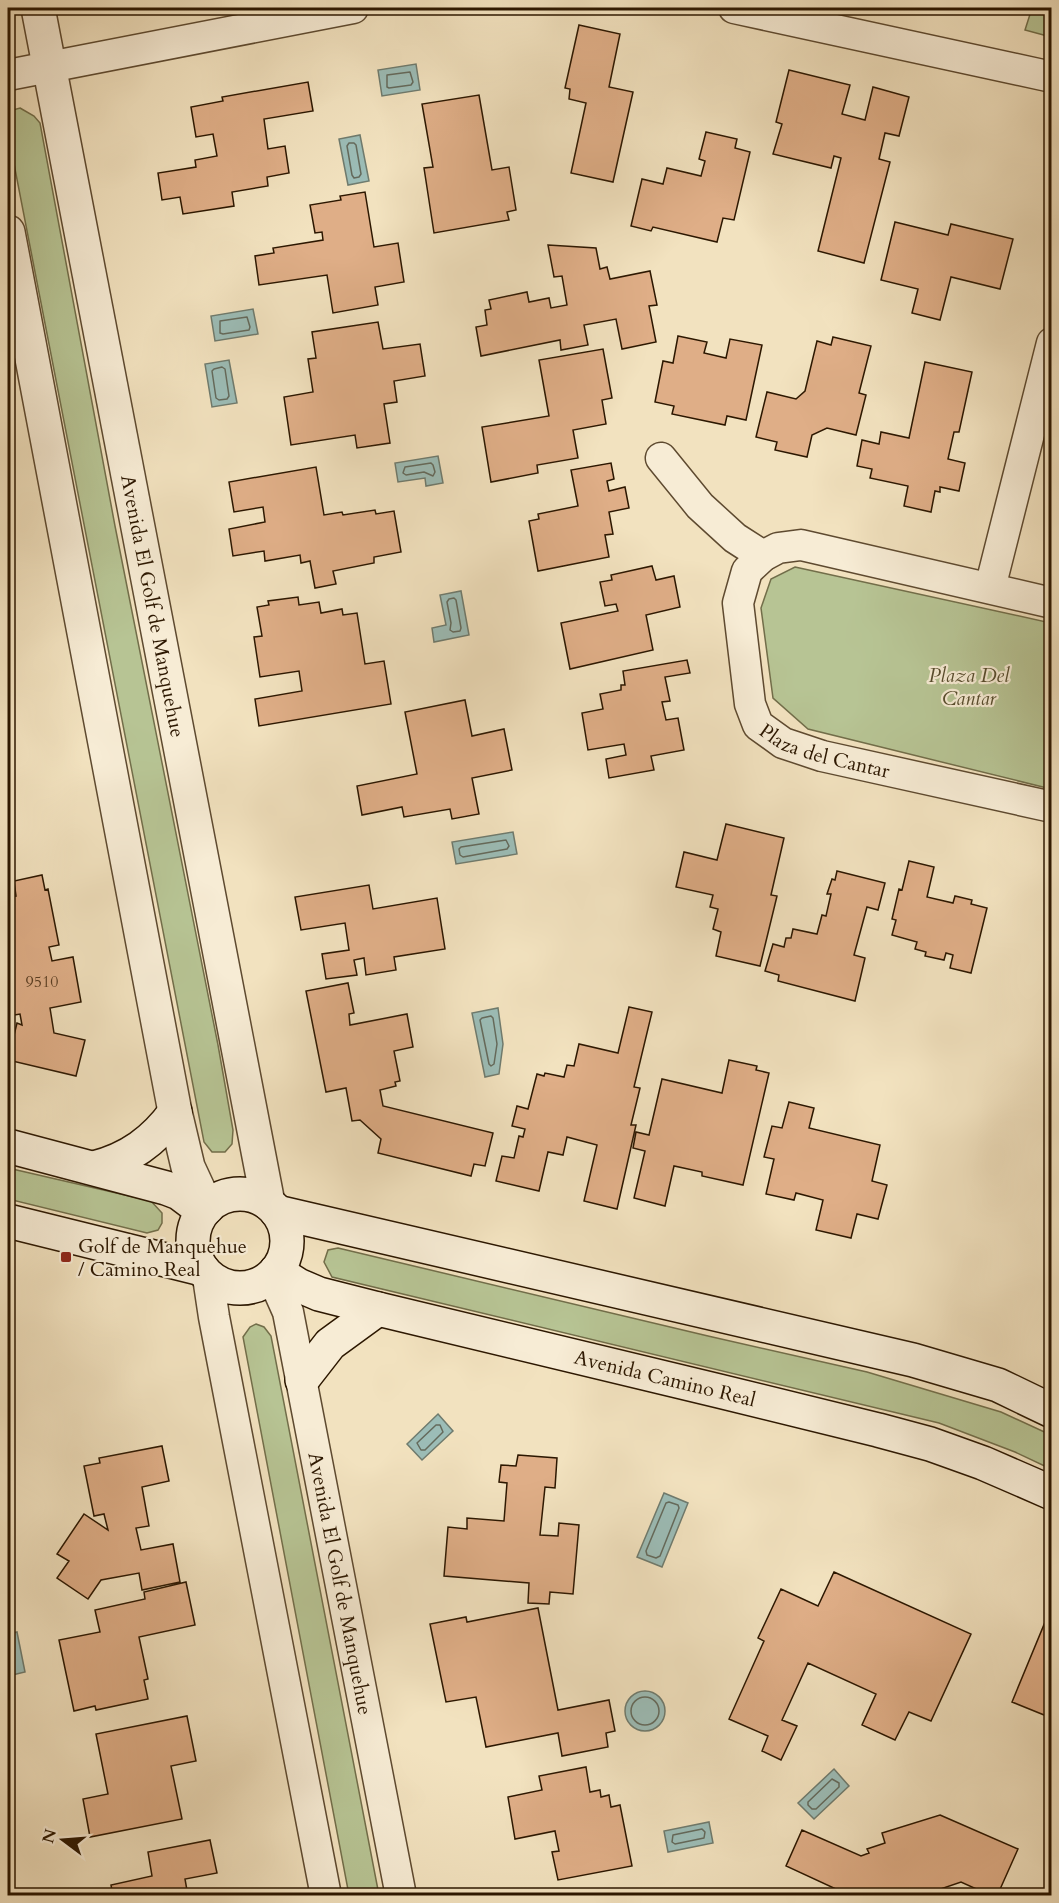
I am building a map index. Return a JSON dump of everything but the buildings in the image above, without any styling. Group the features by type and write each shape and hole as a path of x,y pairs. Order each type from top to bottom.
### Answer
{"main road":[{"name":"Avenida El Golf de Manquehue","path":"38,8 272,1207"},
{"path":"8,232 175,1112 188,1167 205,1209"},
{"path":"94,1168 126,1157 140,1148 166,1125 175,1112"},
{"path":"8,1146 179,1193 205,1209"},
{"path":"272,1207 285,1228 287,1246 282,1263 274,1273 255,1286 235,1288 217,1282 205,1273 197,1261 193,1244 195,1227 205,1209 232,1194 251,1195 272,1207 914,1360 998,1386 1052,1411"},
{"path":"8,1221 205,1273"},
{"name":"Avenida Camino Real","path":"274,1273 319,1294 878,1430 983,1463 1052,1493"},
{"path":"302,1380 330,1344 378,1309"}],"street":[{"path":"8,75 353,8"},
{"path":"734,8 1052,77"},
{"path":"990,588 1052,343"},
{"path":"661,458 700,506 735,538 763,556 778,548 801,545 1052,603"},
{"name":"Plaza del Cantar","path":"763,556 747,571 738,603 750,704 758,725 783,743 822,756 1052,807"},
{"path":"205,1273 326,1896"},
{"name":"Avenida El Golf de Manquehue","path":"274,1273 288,1312 302,1380 401,1896"}],"green space":[{"path":"1032,8 1051,8 1051,37 1025,30"},
{"path":"20,108 34,116 40,123 115,526 218,1045 233,1130 232,1144 225,1152 212,1152 204,1142 8,133 9,111"},
{"name":"Plaza Del Cantar","path":"795,567 1051,623 1051,789 808,729 773,698 761,608 771,579"},
{"path":"8,1168 151,1201 162,1213 162,1223 158,1230 147,1233 8,1199"},
{"path":"338,1248 867,1372 1001,1412 1051,1435 1051,1469 1015,1452 939,1423 332,1277 324,1262 328,1250"},
{"path":"256,1324 264,1327 271,1336 379,1895 349,1895 243,1337 250,1327"}],"water":[{"path":"416,64 420,90 382,96 378,70"},
{"path":"360,135 369,181 348,185 339,139"},
{"path":"253,309 258,334 215,341 211,316"},
{"path":"229,360 237,403 212,407 205,364"},
{"path":"438,456 443,483 426,486 425,478 398,482 395,463"},
{"path":"461,591 469,635 434,642 432,628 446,625 440,595"},
{"path":"513,832 517,854 456,864 452,842"},
{"path":"498,1008 503,1044 499,1074 485,1077 472,1013"},
{"path":"438,1414 453,1431 422,1460 407,1444"},
{"path":"664,1493 688,1503 662,1567 637,1557"},
{"path":"17,1632 25,1672 8,1676 8,1634"},
{"path":"645,1691 653,1692 659,1697 664,1703 664,1719 659,1725 653,1730 645,1731 637,1730 631,1725 626,1719 625,1711 626,1703 631,1697 637,1692"},
{"path":"834,1769 849,1786 814,1819 798,1803"},
{"path":"709,1822 713,1843 668,1852 664,1831"}],"place":[{"name":"Golf de Manquehue / Camino Real","path":"66,1257"}]}
